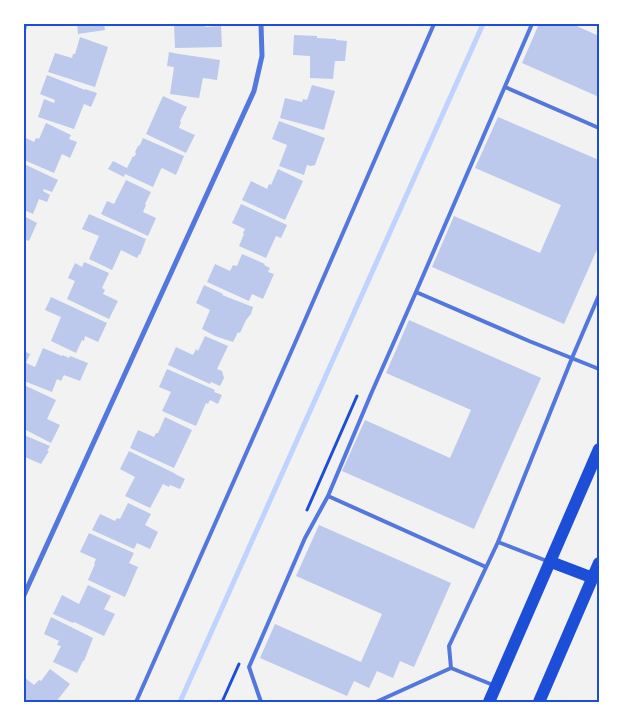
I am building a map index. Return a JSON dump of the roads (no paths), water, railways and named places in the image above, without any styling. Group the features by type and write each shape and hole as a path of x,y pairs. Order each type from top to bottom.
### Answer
{"main road":[{"path":"489,702 599,449"},
{"path":"551,562 593,578"},
{"path":"539,702 599,563"}],"street":[{"path":"24,595 254,91 262,56 261,24"}],"lane":[{"path":"136,702 434,24"},
{"path":"261,702 249,667 305,538 328,496 532,24"},
{"path":"505,87 599,128"},
{"path":"416,292 599,369"},
{"path":"451,668 449,646 498,542 599,295"},
{"path":"328,496 486,567"},
{"path":"498,542 551,562"},
{"path":"376,702 451,668 496,686"}],"waterway":[{"path":"180,702 483,24"}]}
